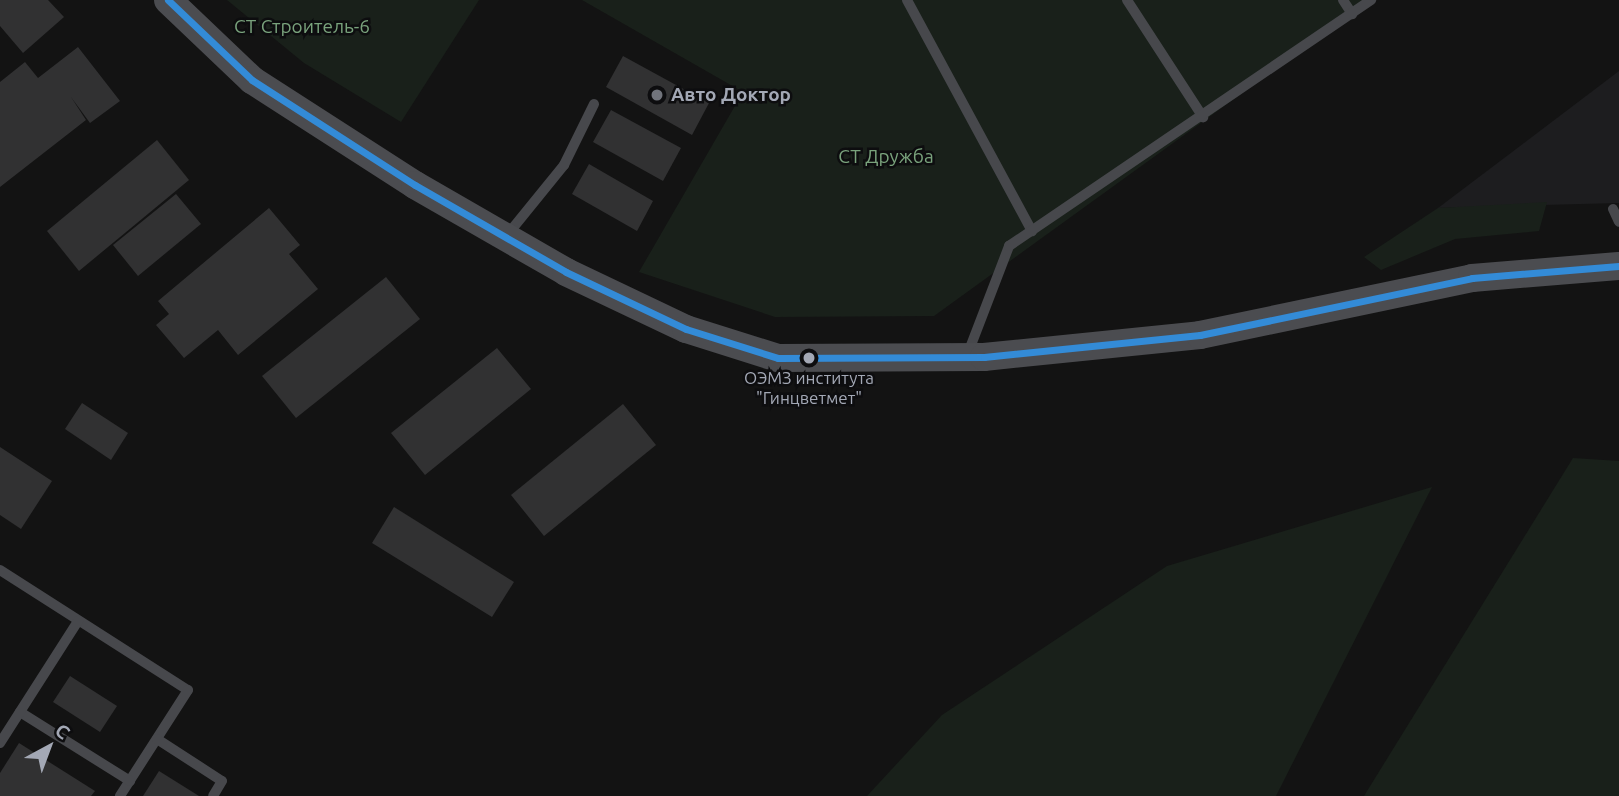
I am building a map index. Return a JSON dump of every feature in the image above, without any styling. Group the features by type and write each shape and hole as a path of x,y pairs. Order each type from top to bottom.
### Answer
{"street":[{"path":"168,0 252,80 506,237 732,347 810,362 967,358 1200,335 1472,278 1619,266"}],"lane":[{"path":"907,0 1032,230"},
{"path":"1126,0 1203,117"},
{"path":"1343,0 1352,14"},
{"path":"967,358 1009,246 1203,117 1371,0"},
{"path":"506,237 564,165 594,104"},
{"path":"1613,209 1619,222"},
{"path":"0,570 188,690 120,796"},
{"path":"0,743 78,621"},
{"path":"20,712 130,781"},
{"path":"157,739 222,781 213,796"}],"shaded area":[{"path":"1619,71 1619,203 1438,208"}],"green space":[{"name":"СТ Строитель-6","path":"227,0 479,0 401,122 304,63"},
{"name":"СТ Дружба","path":"582,0 1371,0 934,316 775,317 639,272 743,92"},
{"path":"1547,202 1539,231 1455,239 1381,270 1364,257 1438,208"},
{"path":"1573,458 1619,461 1619,796 1364,796"},
{"path":"1432,487 1276,796 867,796 942,715 1167,566"}],"building":[{"path":"0,0 48,0 64,17 23,53 0,26"},
{"path":"78,47 120,101 90,123 71,97 86,120 0,187 0,82 25,62 38,78"},
{"name":"Авто Доктор","path":"623,56 709,103 692,135 606,87"},
{"path":"611,110 681,148 663,181 593,142"},
{"path":"157,140 189,180 79,271 47,231"},
{"path":"589,164 653,201 637,231 572,194"},
{"path":"176,194 201,224 138,276 113,245"},
{"path":"269,208 300,245 289,254 318,289 238,355 218,330 184,358 156,325 169,314 158,301"},
{"path":"386,277 420,319 296,418 262,376"},
{"path":"497,348 531,389 425,475 391,433"},
{"path":"82,403 128,433 111,460 65,429"},
{"path":"623,404 656,445 544,536 511,495"},
{"path":"0,447 52,481 21,529 0,515"},
{"path":"394,507 514,582 492,617 372,543"},
{"path":"70,676 117,706 100,732 53,702"},
{"path":"19,743 95,791 91,796 0,796 0,773"},
{"path":"159,771 199,796 143,796"}],"transit line":[{"path":"168,0 252,80 415,185 566,272 686,329 778,358 984,357 1200,335 1472,278 1619,266"}],"place":[{"name":"Авто Доктор","path":"657,95"},
{"name":"ОЭМЗ института \"Гинцветмет\"","path":"809,358"}]}
